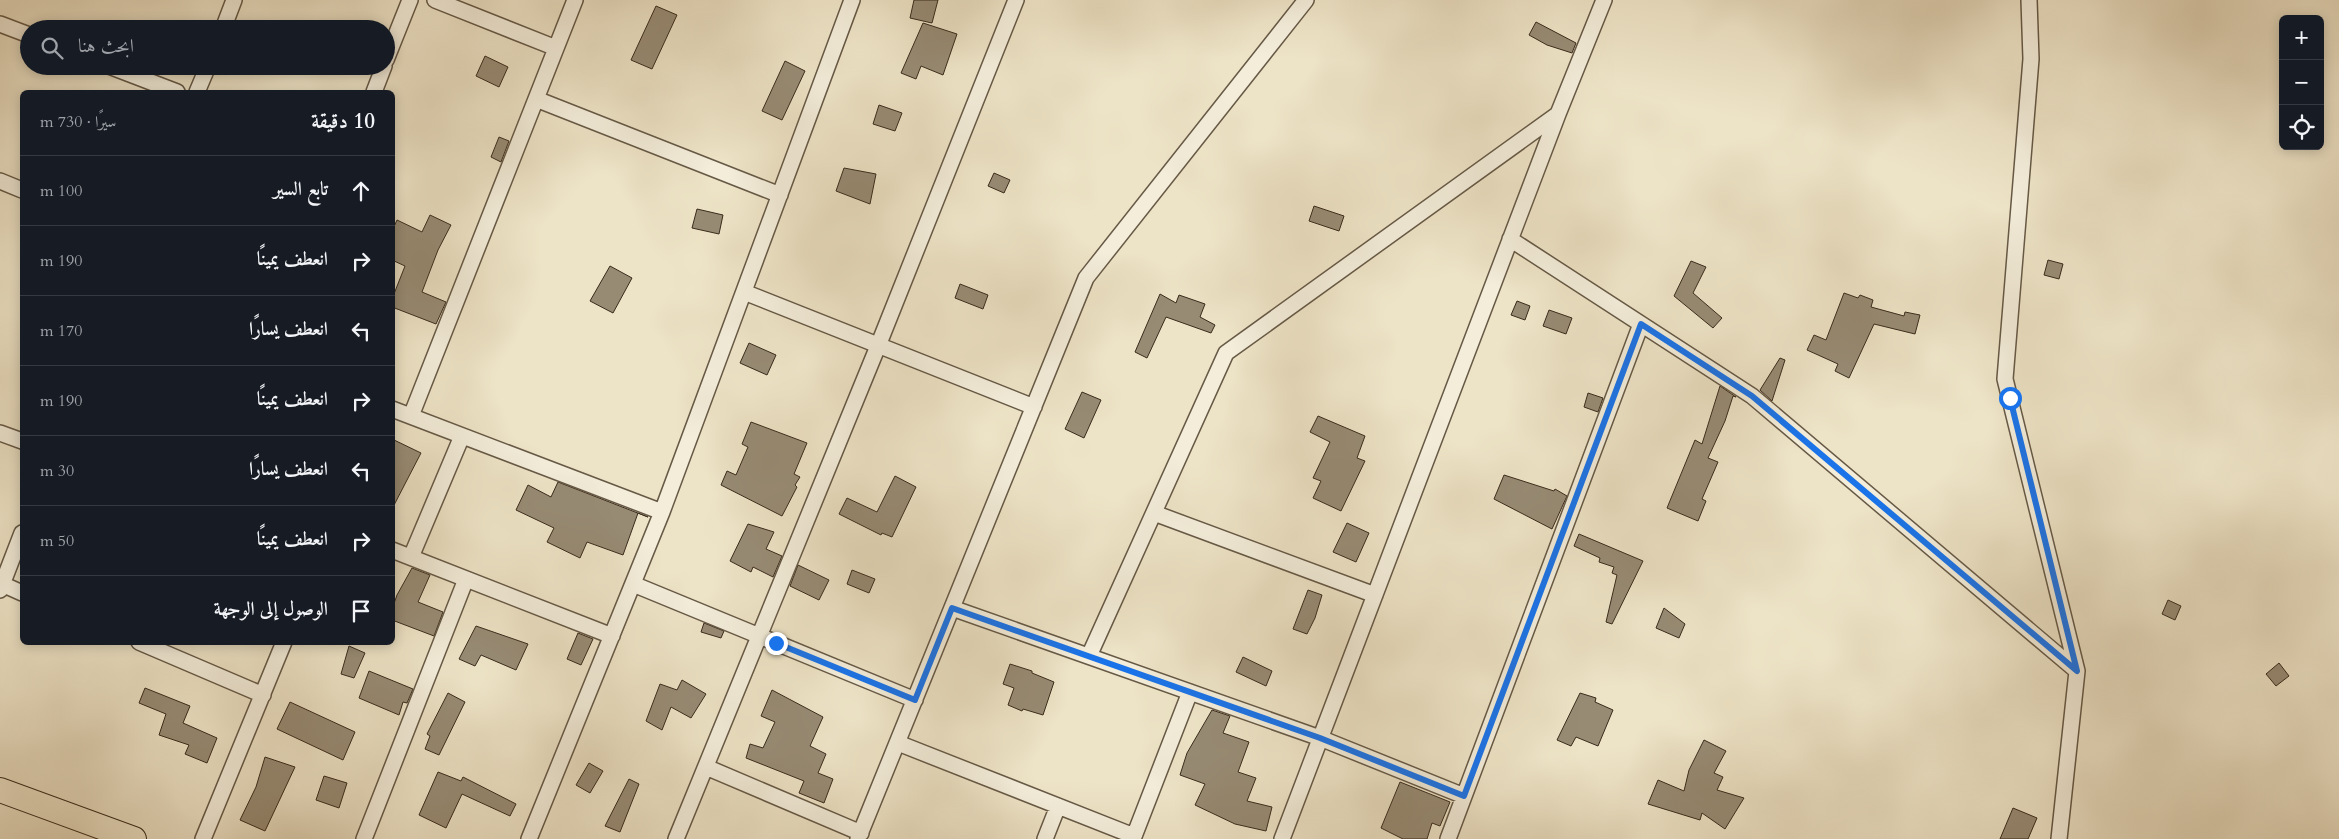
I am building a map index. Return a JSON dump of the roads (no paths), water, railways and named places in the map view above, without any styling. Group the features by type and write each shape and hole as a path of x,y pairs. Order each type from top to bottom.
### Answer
{"main road":[{"path":"0,790 134,839"}],"street":[{"path":"226,20 234,0"},
{"path":"395,38 410,0"},
{"path":"435,0 556,48"},
{"path":"411,416 575,0"},
{"path":"529,839 662,512 852,0"},
{"path":"676,839 878,346 1016,0"},
{"path":"706,767 860,836 1086,278 1306,0"},
{"path":"1282,839 1510,238 1604,0"},
{"path":"2030,0 2031,59 2005,379 2077,671 2059,839"},
{"path":"0,24 20,32"},
{"path":"133,75 172,90"},
{"path":"198,90 204,75"},
{"path":"375,90 381,75"},
{"path":"536,99 780,195"},
{"path":"1089,656 1226,353 1558,114"},
{"path":"0,181 20,189"},
{"path":"1510,238 1752,396 2077,671"},
{"path":"744,292 1034,407"},
{"path":"1448,839 1641,324"},
{"path":"395,410 662,512"},
{"path":"0,433 20,440"},
{"path":"411,557 462,436"},
{"path":"1154,513 1375,595"},
{"path":"20,538 1,587 20,592"},
{"path":"395,551 612,636"},
{"path":"364,839 466,579"},
{"path":"633,584 915,700"},
{"path":"952,608 1320,738 1464,796"},
{"path":"203,839 283,645"},
{"path":"156,646 263,695"},
{"path":"898,743 1134,837 1190,692"},
{"path":"1045,839 1058,806"}]}
